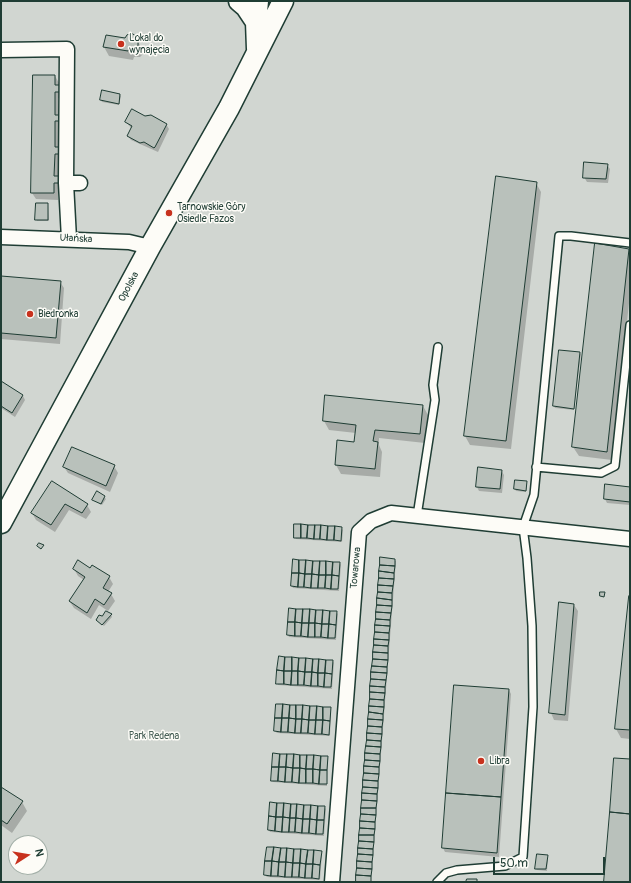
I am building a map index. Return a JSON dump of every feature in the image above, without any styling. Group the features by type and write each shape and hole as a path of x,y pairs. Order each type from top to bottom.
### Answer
{"street":[{"path":"239,1 265,21 283,1"},
{"name":"Opolska","path":"258,1 265,21"},
{"name":"Opolska","path":"1,523 150,247 226,113 258,51 265,21 272,1"},
{"path":"1,50 67,49 73,183 69,239"},
{"name":"Ułańska","path":"1,237 130,242 150,247"},
{"name":"Towarowa","path":"332,882 359,532 371,521 391,513 630,539"}],"lane":[{"path":"437,882 446,873 457,870 505,866 523,857 533,706 532,626 523,527 534,495 559,236 630,242"},
{"path":"536,467 601,473 615,466 630,325"},
{"path":"417,516 435,400 433,385 438,347"}],"green space":[{"name":"Park Redena","path":"1,1 630,1 630,882 1,882"}],"building":[{"name":"Lokal do wynajęcia","path":"133,34 138,38 138,46 135,48 129,49 128,51 103,47 106,35 125,38 127,35"},
{"path":"33,75 55,75 55,85 60,85 60,92 55,92 55,115 59,115 59,121 55,121 55,147 60,147 60,154 55,154 54,176 59,176 59,183 54,183 54,193 31,193"},
{"path":"102,90 120,94 119,104 100,100"},
{"path":"132,109 145,116 151,115 167,124 154,148 144,142 140,143 127,136 132,126 125,122"},
{"path":"584,162 608,164 606,179 583,178"},
{"path":"496,176 537,182 506,441 464,436"},
{"path":"36,203 48,203 48,220 35,220"},
{"path":"595,243 629,249 607,452 572,447"},
{"name":"Biedronka","path":"1,276 61,281 56,338 1,333"},
{"path":"559,350 580,352 574,409 553,406"},
{"path":"1,381 23,395 12,413 1,406"},
{"path":"325,395 423,405 420,434 375,430 373,441 378,442 375,469 335,465 337,440 354,442 356,425 323,421"},
{"path":"72,447 115,465 106,486 63,467"},
{"path":"478,467 502,470 500,489 476,487"},
{"path":"515,480 527,481 526,491 514,489"},
{"path":"52,481 88,504 82,513 65,504 51,525 31,513"},
{"path":"605,484 630,487 630,502 604,499"},
{"path":"97,491 105,496 101,504 92,500"},
{"path":"294,524 301,524 301,538 294,538"},
{"path":"301,524 308,525 307,538 301,538"},
{"path":"308,525 315,525 314,539 307,538"},
{"path":"315,525 321,525 320,539 314,539"},
{"path":"321,525 328,526 327,540 320,539"},
{"path":"328,526 335,526 334,540 327,540"},
{"path":"335,526 342,527 341,541 334,540"},
{"path":"39,543 44,545 41,549 37,546"},
{"path":"380,557 395,559 395,566 380,565"},
{"path":"293,559 299,560 299,573 292,573"},
{"path":"78,560 90,568 92,565 110,576 103,588 112,593 104,605 95,599 87,613 69,601 85,577 73,569"},
{"path":"299,560 306,560 305,574 299,573"},
{"path":"306,560 313,561 312,574 305,574"},
{"path":"313,561 320,561 319,575 312,574"},
{"path":"320,561 326,561 326,575 319,575"},
{"path":"326,561 333,562 332,575 326,575"},
{"path":"333,562 340,562 339,576 332,575"},
{"path":"380,565 395,566 394,573 379,571"},
{"path":"379,571 394,573 394,579 379,578"},
{"path":"292,573 299,573 298,587 291,586"},
{"path":"299,573 305,574 304,587 298,587"},
{"path":"305,574 312,574 311,588 304,587"},
{"path":"312,574 319,575 318,588 311,588"},
{"path":"319,575 326,575 325,588 318,588"},
{"path":"326,575 332,575 331,589 325,588"},
{"path":"332,575 339,576 338,589 331,589"},
{"path":"379,578 394,579 393,586 378,585"},
{"path":"378,585 393,586 392,593 378,592"},
{"path":"378,592 392,593 392,600 377,598"},
{"path":"600,592 605,592 604,597 600,596"},
{"path":"629,596 630,597 630,730 615,729"},
{"path":"377,598 392,600 392,606 377,605"},
{"path":"559,602 574,604 565,715 549,713"},
{"path":"377,605 392,606 391,613 376,612"},
{"path":"289,608 296,609 295,622 288,622"},
{"path":"296,609 303,609 302,623 295,622"},
{"path":"303,609 310,609 309,623 302,623"},
{"path":"310,609 316,610 315,623 309,623"},
{"path":"316,610 323,610 322,624 315,623"},
{"path":"323,610 330,611 329,624 322,624"},
{"path":"106,611 112,614 102,625 96,620 99,615 102,616"},
{"path":"330,611 337,611 336,625 329,624"},
{"path":"376,612 391,613 390,620 376,619"},
{"path":"376,619 390,620 390,626 375,625"},
{"path":"288,622 295,622 295,636 287,635"},
{"path":"295,622 302,623 301,636 295,636"},
{"path":"302,623 309,623 308,637 301,636"},
{"path":"309,623 315,623 315,637 308,637"},
{"path":"315,623 322,624 321,637 315,637"},
{"path":"322,624 329,624 328,638 321,637"},
{"path":"329,624 336,625 335,638 328,638"},
{"path":"375,625 390,626 389,633 375,632"},
{"path":"375,632 389,633 389,640 374,639"},
{"path":"374,639 389,640 388,646 374,645"},
{"path":"374,645 388,646 388,653 373,652"},
{"path":"373,652 388,653 388,660 373,659"},
{"path":"279,656 285,657 284,671 277,670"},
{"path":"285,657 292,657 292,671 284,671"},
{"path":"292,657 299,658 298,671 292,671"},
{"path":"299,658 306,658 305,672 298,671"},
{"path":"306,658 313,659 312,672 305,672"},
{"path":"313,659 319,659 318,673 312,672"},
{"path":"319,659 326,660 325,673 318,673"},
{"path":"373,659 388,660 387,667 372,666"},
{"path":"326,660 333,660 332,674 325,673"},
{"path":"372,666 387,667 387,673 371,672"},
{"path":"277,670 284,671 284,684 276,684"},
{"path":"284,671 292,671 291,685 284,684"},
{"path":"292,671 298,671 298,685 291,685"},
{"path":"298,671 305,672 304,685 298,685"},
{"path":"305,672 312,672 311,686 304,685"},
{"path":"312,672 318,673 318,686 311,686"},
{"path":"371,672 387,673 386,680 371,679"},
{"path":"318,673 325,673 324,687 318,686"},
{"path":"325,673 332,674 331,687 324,687"},
{"path":"371,679 386,680 385,687 370,686"},
{"path":"454,685 509,689 501,797 446,793"},
{"path":"370,686 385,687 385,693 370,692"},
{"path":"370,692 385,693 384,700 370,699"},
{"path":"370,699 384,700 384,707 369,706"},
{"path":"276,704 283,704 282,718 275,718"},
{"path":"283,704 290,705 289,718 282,718"},
{"path":"290,705 296,705 296,719 289,718"},
{"path":"296,705 303,705 302,719 296,719"},
{"path":"303,705 310,706 309,720 302,719"},
{"path":"310,706 317,706 316,720 309,720"},
{"path":"317,706 323,707 323,720 316,720"},
{"path":"369,706 384,707 383,714 369,712"},
{"path":"323,707 331,707 330,721 323,720"},
{"path":"369,712 383,714 383,720 368,719"},
{"path":"275,718 282,718 281,732 274,731"},
{"path":"282,718 289,718 288,732 281,732"},
{"path":"289,718 296,719 295,733 288,732"},
{"path":"296,719 302,719 301,733 295,733"},
{"path":"302,719 309,720 308,733 301,733"},
{"path":"368,719 383,720 382,727 368,726"},
{"path":"309,720 316,720 315,734 308,733"},
{"path":"316,720 323,720 322,734 315,734"},
{"path":"323,720 330,721 329,735 322,734"},
{"path":"368,726 382,727 382,734 367,733"},
{"path":"367,733 382,734 381,741 367,740"},
{"path":"367,740 381,741 381,747 366,746"},
{"path":"366,746 381,747 380,754 365,753"},
{"path":"273,753 280,754 279,767 272,767"},
{"path":"365,753 380,754 380,761 365,760"},
{"path":"280,754 287,754 286,767 279,767"},
{"path":"287,754 294,754 293,768 286,767"},
{"path":"294,754 300,755 300,768 293,768"},
{"path":"300,755 307,755 306,769 300,768"},
{"path":"307,755 314,755 313,769 306,769"},
{"path":"314,755 321,756 320,770 313,769"},
{"path":"321,756 328,756 327,770 320,770"},
{"path":"614,758 630,759 630,814 610,812"},
{"path":"365,760 380,761 379,767 364,766"},
{"path":"364,766 379,767 379,774 364,773"},
{"path":"272,767 279,767 278,781 271,781"},
{"path":"279,767 286,767 285,782 278,781"},
{"path":"286,767 293,768 292,782 285,782"},
{"path":"293,768 300,768 299,783 292,782"},
{"path":"300,768 306,769 306,783 299,783"},
{"path":"306,769 313,769 313,783 306,783"},
{"path":"313,769 320,770 319,784 313,783"},
{"path":"320,770 327,770 327,784 319,784"},
{"path":"364,773 379,774 378,781 363,780"},
{"path":"363,780 378,781 378,788 363,787"},
{"path":"1,787 23,801 7,824 1,820"},
{"path":"363,787 378,788 377,794 362,793"},
{"path":"362,793 377,794 377,801 362,800"},
{"path":"446,793 501,797 497,853 442,848"},
{"path":"362,800 377,801 376,808 361,808"},
{"path":"270,802 277,803 276,817 269,816"},
{"path":"277,803 284,803 283,817 276,817"},
{"path":"284,803 291,804 290,818 283,817"},
{"path":"291,804 297,804 296,818 290,818"},
{"path":"297,804 304,805 303,819 296,818"},
{"path":"304,805 311,805 310,819 303,819"},
{"path":"311,805 318,806 317,820 310,819"},
{"path":"318,806 325,806 324,820 317,820"},
{"path":"361,808 376,808 376,815 361,814"},
{"path":"610,812 630,814 630,882 604,882"},
{"path":"361,814 376,815 375,822 360,821"},
{"path":"269,816 276,817 275,831 268,830"},
{"path":"276,817 283,817 282,832 275,831"},
{"path":"283,817 290,818 289,832 282,832"},
{"path":"290,818 296,818 295,832 289,832"},
{"path":"296,818 303,819 302,833 295,832"},
{"path":"303,819 310,819 309,833 302,833"},
{"path":"310,819 317,820 316,834 309,833"},
{"path":"317,820 324,820 323,834 316,834"},
{"path":"360,821 375,822 375,829 360,828"},
{"path":"360,828 375,829 374,835 359,835"},
{"path":"359,835 374,835 374,842 359,841"},
{"path":"359,841 374,842 373,849 358,848"},
{"path":"267,847 274,847 272,861 265,861"},
{"path":"274,847 281,848 279,862 272,861"},
{"path":"281,848 287,848 286,862 279,862"},
{"path":"287,848 294,849 293,863 286,862"},
{"path":"358,848 373,849 373,855 358,854"},
{"path":"294,849 301,849 300,863 293,863"},
{"path":"301,849 308,850 306,864 300,863"},
{"path":"308,850 314,850 313,864 306,864"},
{"path":"314,850 322,851 320,865 313,864"},
{"path":"358,854 373,855 372,862 357,861"},
{"path":"537,854 548,855 546,869 535,869"},
{"path":"265,861 272,861 271,876 264,875"},
{"path":"272,861 279,862 278,876 271,876"},
{"path":"357,861 372,862 372,869 357,868"},
{"path":"279,862 286,862 285,877 278,876"},
{"path":"286,862 293,863 292,877 285,877"},
{"path":"293,863 300,863 299,877 292,877"},
{"path":"300,863 306,864 305,878 299,877"},
{"path":"306,864 313,864 312,878 305,878"},
{"path":"313,864 320,865 319,879 312,878"},
{"path":"357,868 372,869 371,876 356,875"},
{"path":"356,875 371,876 371,882 356,882"},
{"path":"467,879 477,879 477,882 466,882"}],"place":[{"name":"Lokal do wynajęcia","path":"121,44"},
{"name":"Tarnowskie Góry Osiedle Fazos","path":"169,213"},
{"name":"Biedronka","path":"30,314"},
{"name":"Libra","path":"481,761"}]}
